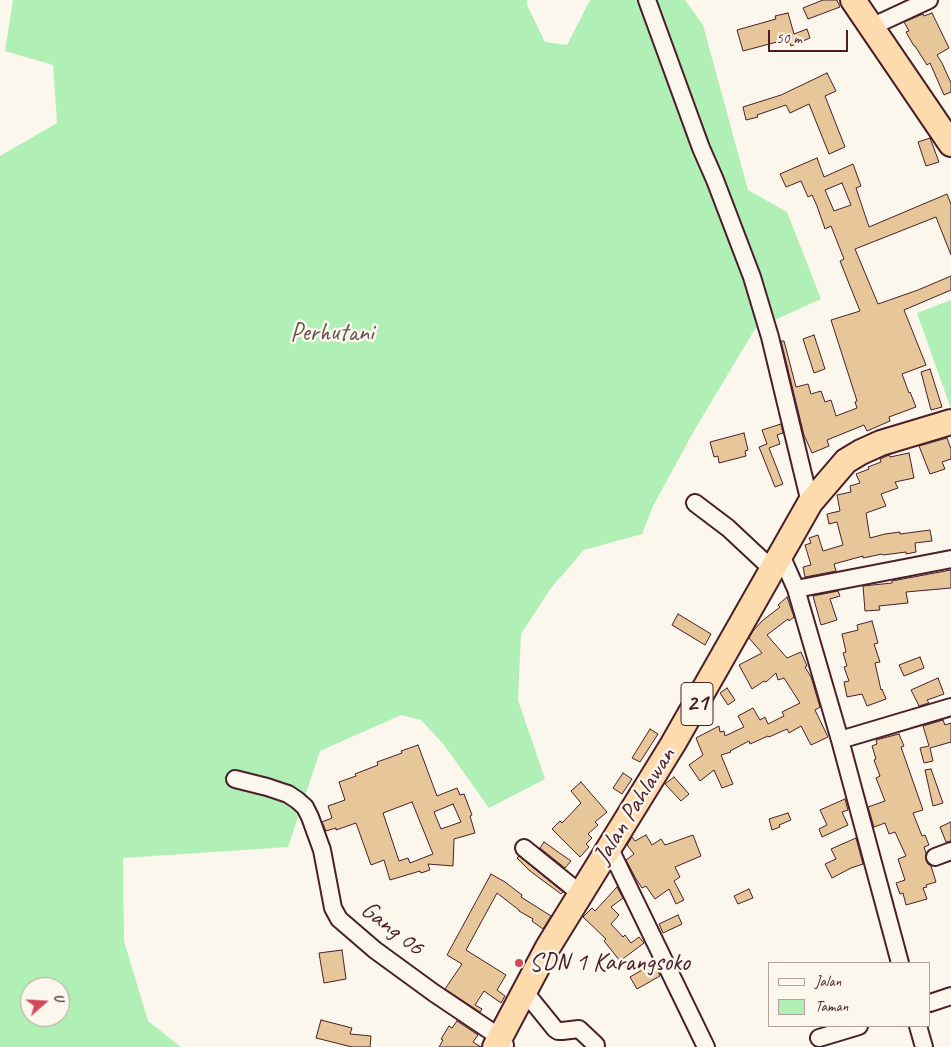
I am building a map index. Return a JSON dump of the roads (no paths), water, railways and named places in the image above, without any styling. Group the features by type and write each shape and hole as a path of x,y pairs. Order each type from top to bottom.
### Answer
{"highway":[{"path":"853,0 951,144"},
{"name":"Jalan Pahlawan","path":"501,1044 524,992 548,947 673,744 810,503 846,461 861,452 881,443 951,422"}],"street":[{"path":"647,0 697,139 752,278 770,337 810,503"},
{"path":"871,27 929,0"},
{"path":"695,503 777,563 796,589 840,740 900,962"},
{"path":"796,589 951,559"},
{"path":"840,740 951,708"},
{"name":"Gang 06","path":"235,779 288,794 305,807 322,850 331,900 339,919 375,950 501,1044"},
{"path":"609,847 706,1047"},
{"path":"524,848 581,894"},
{"path":"935,857 951,851"},
{"path":"524,992 555,1029 558,1031 579,1029 596,1045"},
{"path":"931,1003 951,996"},
{"path":"819,1038 856,1027"},
{"path":"918,1027 924,1047"}],"place":[{"name":"SDN 1 Karangsoko","path":"519,963"}],"park label":[{"name":"Perhutani","path":"332,333"}]}
